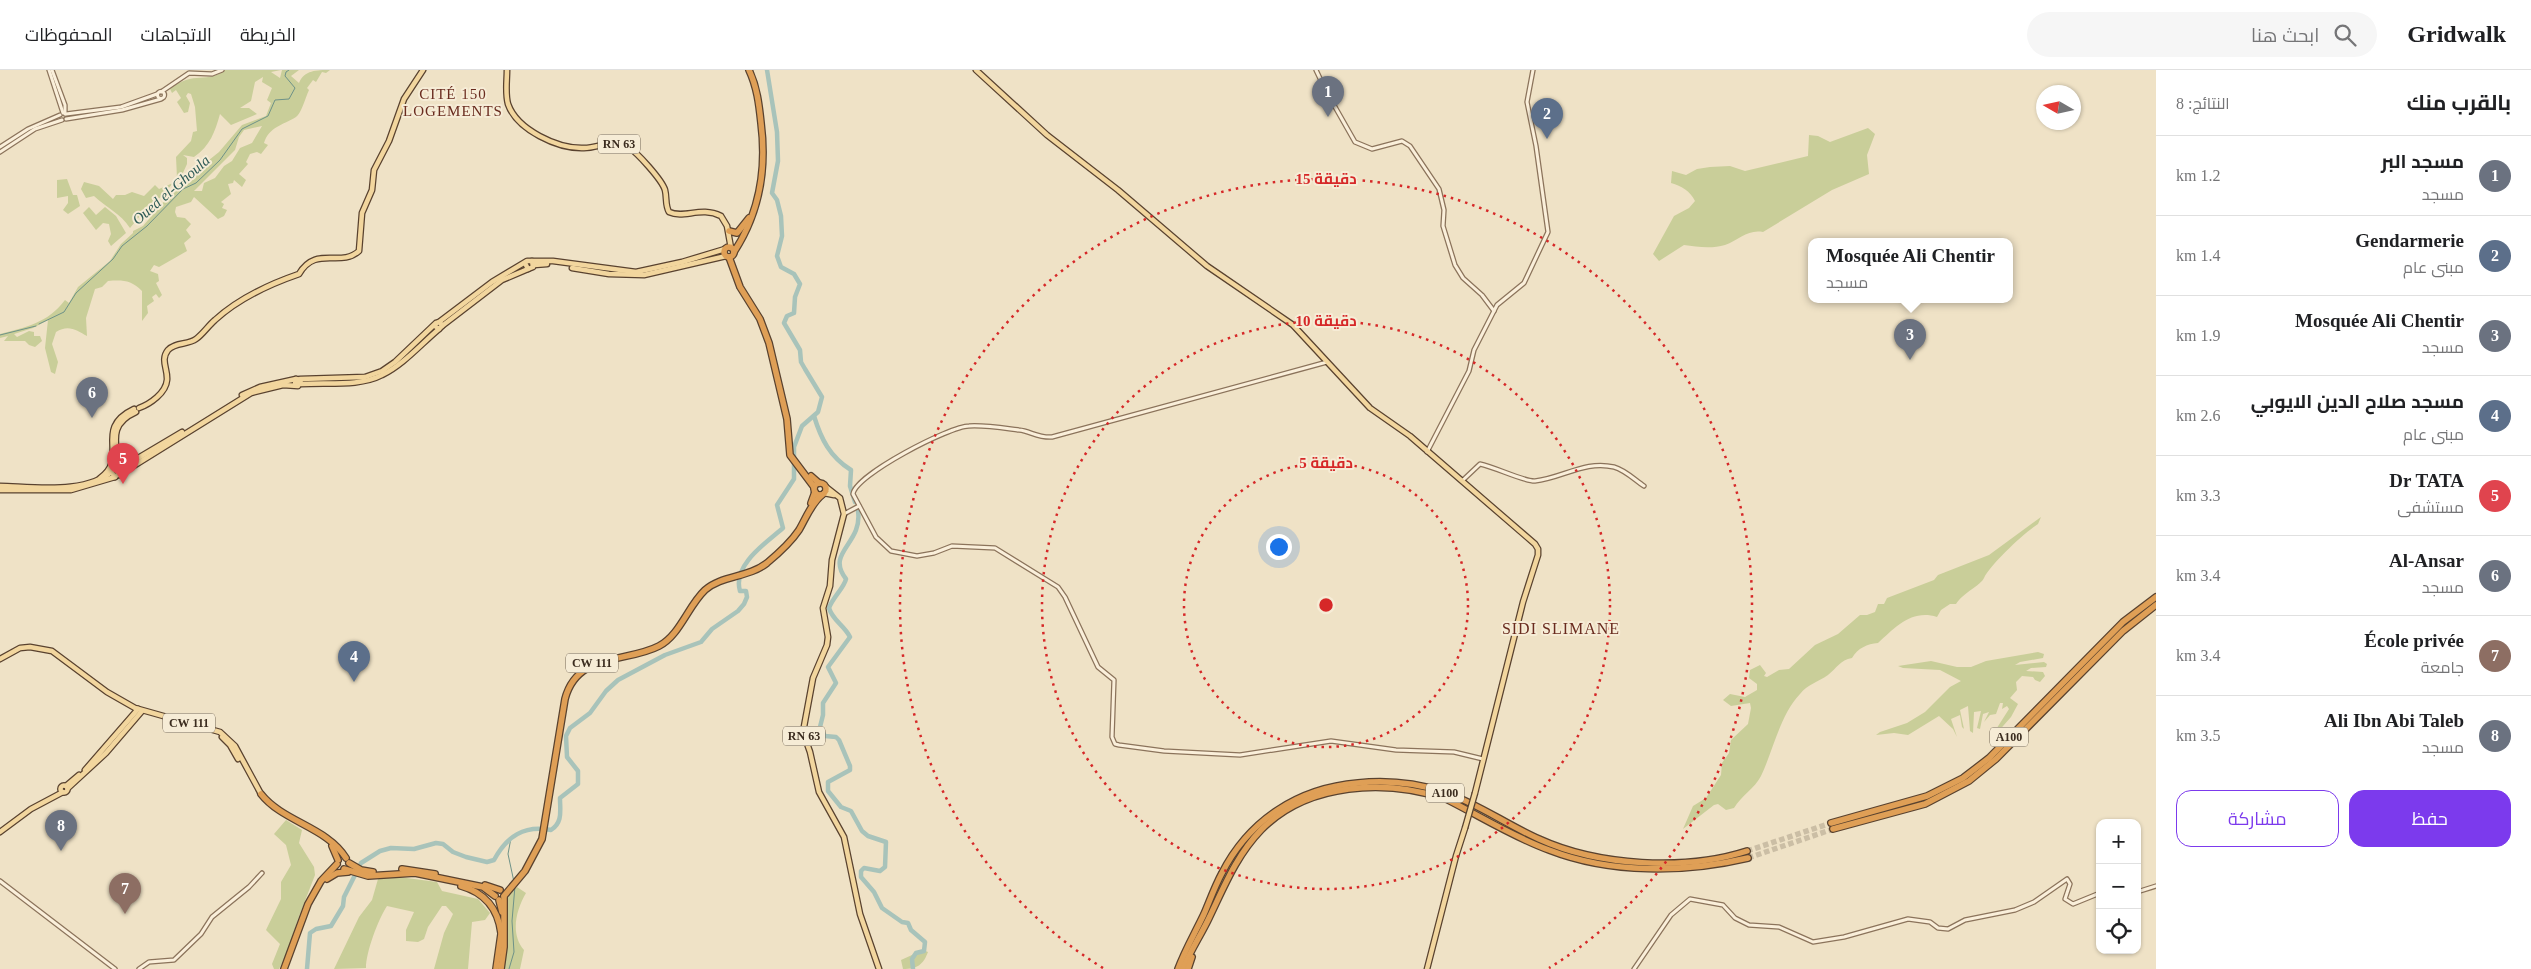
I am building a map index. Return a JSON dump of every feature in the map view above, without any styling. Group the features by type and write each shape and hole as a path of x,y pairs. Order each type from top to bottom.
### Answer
{"highway":[{"path":"747,70 754,97 760,150 759,182 749,218 730,252 743,292 760,319 769,342 788,419 792,456 816,487 824,492"},
{"path":"730,252 756,209 763,173 763,145 758,100 747,70"},
{"path":"729,232 737,233 749,218"},
{"path":"730,252 743,285 770,335 790,419 792,456"},
{"path":"816,487 824,492"},
{"name":"CW 111","path":"744,574 764,562 789,538 816,487"},
{"name":"CW 111","path":"260,795 277,810 332,842 346,866 363,873 415,869 474,882 501,895 514,883 533,853 542,831 562,698 571,678 587,666 606,656 647,647 661,641 702,589 713,581 744,574 761,567 788,544 814,503 824,492"},
{"name":"A100","path":"2156,597 2123,622 1989,758 1963,778 1927,796 1832,826 1925,804 1969,781 1996,759 2129,625 2156,605"},
{"name":"A100","path":"1178,969 1223,870 1242,842 1262,820 1299,797 1322,789 1348,784 1397,783 1437,790 1455,796 1550,844 1596,857 1682,861 1716,859 1747,854 1703,867 1672,868 1590,862 1548,850 1432,795 1397,788 1360,788 1315,797 1293,806 1273,820 1252,840 1222,887 1184,969"},
{"path":"260,795 276,812 336,850 346,866"},
{"path":"286,969 307,913 334,862 336,850"},
{"path":"326,878 346,866"},
{"path":"326,878 346,866"},
{"path":"363,873 410,873 485,888 501,895"},
{"path":"443,879 470,889 488,901 498,914 501,934"},
{"path":"496,969 501,934 501,895"},
{"path":"500,969 505,942 501,895"},
{"path":"1188,969 1212,912"},
{"path":"1174,969 1182,949 1198,926"}],"main road":[{"path":"116,472 112,436 114,425 121,416 152,402 164,389 167,378 164,361 165,355 172,347 194,341 214,320 235,306 299,274 305,266 323,256 346,258 358,251 362,213 370,194 374,170 389,141 404,99 423,70"},
{"name":"RN 63","path":"507,70 506,94 509,106 514,116 527,127 552,142 580,148 613,143 626,146 662,185 669,212 679,214 700,211 715,214 725,220 729,232"},
{"path":"976,70 1052,139 1118,190 1207,266 1293,325 1370,408 1398,426 1538,549 1466,828 1456,856 1428,969"},
{"path":"0,488 58,487 92,482 116,472 251,393 298,382 363,377 382,371 492,282 525,263 556,262 621,271 645,272 730,252 729,232"},
{"path":"525,263 528,269"},
{"path":"439,326 497,284 532,268 533,263"},
{"path":"116,472 116,427 121,420 136,409"},
{"path":"92,482 107,473 112,463 114,449"},
{"path":"0,488 71,490 116,472"},
{"name":"RN 63","path":"824,492 840,498 844,514 832,560 830,586 823,608 828,636 827,645 813,678 802,726 818,792 844,838 860,914 879,969"},
{"path":"0,659 20,648 43,648 52,651 92,681 104,693 139,711 104,751 67,787 0,830"},
{"name":"CW 111","path":"139,711 214,730 225,736 235,746 260,795"}],"street":[{"path":"51,70 65,105 64,120"},
{"path":"0,147 28,129 64,114 121,107 159,93 192,73 212,74 222,70"},
{"path":"1316,70 1356,142 1372,149 1402,141 1410,146 1439,189 1443,204 1443,226 1455,265 1463,278 1482,295 1494,310"},
{"path":"1428,452 1469,371 1474,350 1494,310 1502,300 1515,292 1524,283 1548,232 1536,141 1526,102 1533,70"},
{"path":"0,152 35,128 64,120 122,110 163,97 171,86"},
{"path":"159,93 163,97"},
{"path":"64,114 64,120"},
{"path":"1327,362 1052,437 1032,435 1021,430 962,427 886,463 858,485 853,494 878,540 893,552 917,556 952,546 995,548 1058,587 1065,597 1098,667 1114,680 1112,737 1119,746 1164,751 1240,755 1331,741 1396,750 1454,752 1483,759"},
{"path":"1462,482 1480,464 1514,474 1524,479 1536,481 1583,466 1594,466 1615,467 1644,486"},
{"path":"844,514 859,506"},
{"path":"139,969 149,962 174,960 201,934 212,917 249,887 262,873"},
{"path":"1634,969 1671,916 1684,903 1694,898 1723,905 1735,918 1749,925 1779,928 1813,942 1844,937 1908,919 1930,922 1938,928 1948,929 1965,920 2015,910 2034,902 2067,879 2070,884 2065,899 2073,904 2096,895"},
{"path":"0,880 114,969"},
{"path":"2141,891 2156,886"}],"green space":[{"path":"225,70 281,70 271,72 280,78 282,70 299,70 291,76 299,83 304,75 308,73 330,70 326,73 322,72 316,82 313,80 307,88 309,90 298,115 269,133 264,143 268,145 261,154 257,152 250,154 246,162 248,164 239,174 246,180 242,187 234,180 233,183 228,184 231,194 221,202 224,204 222,208 227,210 224,216 218,219 194,197 191,202 176,207 177,217 185,218 191,224 186,230 191,237 184,243 187,251 159,267 154,265 150,271 158,274 159,281 156,283 162,295 159,298 156,294 152,297 154,301 147,306 148,313 142,321 142,291 126,282 108,281 102,287 95,289 86,318 87,336 68,328 56,332 52,344 58,362 55,374 51,372 45,348 48,320 33,328 14,334 17,337 29,331 34,332 34,336 40,336 42,341 35,347 25,341 4,341 8,336 0,338 0,334 44,319 65,300 69,303 78,287 110,261 121,244 133,231 143,226 178,185 219,152 242,125 266,116 271,103 267,100 272,88 262,82 263,77 255,82 251,101 240,108 249,108 257,114 231,125 220,114 214,133 200,153 194,157 183,155 187,158 187,164 182,175 177,178 176,157 191,141 193,132 197,131 195,107 191,94 188,93 186,96 190,103 188,112 184,113 177,102 181,98 176,90 172,93 170,89 186,80 219,74","holes":["262,126 252,143 240,148 232,161 224,166 215,178 204,183 202,191 194,191 235,150 239,137 244,130"]},
{"path":"1868,128 1875,134 1867,155 1869,174 1832,190 1763,232 1748,233 1730,243 1715,247 1684,245 1659,261 1653,254 1674,216 1689,208 1695,201 1685,189 1671,183 1672,171 1686,175 1697,169 1730,166 1745,171 1808,156 1809,135 1818,136 1830,142"},
{"path":"67,179 73,195 77,195 80,206 68,214 63,210 68,203 68,196 57,198 57,180"},
{"path":"84,182 99,186 113,199 116,195 125,195 132,192 144,196 155,185 159,189 173,183 161,197 149,205 130,228 118,214 94,196 86,198 81,189"},
{"path":"89,207 96,215 105,207 116,216 126,233 111,246 108,241 111,234 109,224 103,223 96,230 83,213"},
{"path":"2041,517 2038,524 2008,549 1993,565 1982,581 1956,604 1950,604 1941,610 1937,617 1919,616 1904,621 1878,643 1870,644 1860,649 1852,658 1842,662 1828,675 1803,691 1787,712 1761,776 1755,784 1734,808 1726,810 1718,804 1714,805 1683,829 1693,806 1706,798 1721,775 1722,763 1729,753 1731,740 1748,724 1750,703 1731,706 1723,700 1730,694 1745,697 1757,690 1757,684 1749,678 1750,670 1760,665 1766,673 1764,676 1767,677 1779,670 1789,669 1815,645 1838,634 1860,615 1875,612 1878,604 1884,604 1887,598 1934,580 1938,575 1989,555"},
{"path":"2038,652 2044,654 2043,658 2020,662 2015,665 2044,662 2047,664 2046,667 2031,668 2026,671 2043,672 2045,676 2040,682 2033,677 2022,676 2016,682 2017,690 2010,698 2018,704 2011,717 1996,734 1995,731 2009,709 2007,706 2002,709 2003,703 2000,703 1996,714 1990,715 1984,722 1989,712 1983,714 1980,729 1977,728 1981,711 1974,712 1973,733 1970,731 1968,706 1960,710 1964,729 1960,715 1951,719 1957,737 1953,729 1939,716 1908,735 1894,733 1876,735 1907,723 1925,712 1950,687 1961,681 1940,670 1903,668 1898,666 1931,661 1957,667 1971,667 1986,661"},
{"path":"286,820 302,830 299,843 314,867 315,875 286,955 279,969 274,969 272,964 280,944 266,930 281,899 281,882 291,865 286,845 274,834"},
{"path":"399,877 437,882 442,891 478,899 490,913 485,920 472,922 468,969 434,969 444,933 453,914 446,906 442,906 428,927 424,939 418,942 406,941 406,930 414,912 387,906 373,936 366,968 334,969 359,917 372,900 378,879"},
{"path":"517,887 526,893 517,914 516,922 517,937 524,950 520,969 503,969 506,954 507,898"},
{"path":"923,950 928,952 922,963 916,967 903,969 901,960"}],"waterway":[{"name":"Oued el-Ghoula","path":"39,324 64,312 76,293 113,259 122,246 147,226 183,189 196,183 220,160 242,129 268,116 275,100 289,99 295,88 285,76 289,70"},
{"path":"307,969 310,933 316,929 331,926 343,906 344,897 361,863 380,851 391,848 414,849 436,843 443,844 453,852 466,857 487,862 494,860 505,844 517,834 533,829 551,830 555,827 560,816 560,798 578,784 578,771 567,757 566,736 570,728 590,713 606,691 618,680 665,655 701,642 712,629 738,611 747,597 746,591 740,591 739,581 741,572 752,555 783,528 777,505 794,479 794,447 802,426 818,412 822,397 801,362 800,350 784,323 787,316 794,313 795,297 800,284 794,274 781,267 777,256 782,236 781,216 777,200 772,193 778,161 777,132 767,70"},
{"name":"Oued el-Ghoula","path":"0,335 36,326"},
{"path":"814,416 827,447 837,459 851,470 850,486 855,502"},
{"path":"858,511 858,522 855,532 842,554 840,562 841,570 846,579 829,608 850,637 828,667 836,683 823,703 820,727 825,736 836,737 839,740 850,766 850,770 828,782 828,791 841,807 851,811 862,831 868,836 886,842 885,867 880,871 864,868 861,871 861,877 874,892 882,908 902,922 908,923 911,930 925,942 924,951 916,953 912,959 913,969"},
{"path":"511,838 508,854 514,882"},
{"path":"509,969 514,952 512,921 515,886"}],"tunnel":[{"path":"1747,851 1831,823"},
{"path":"1748,858 1833,829"}],"place":[{"name":"مسجد البر","path":"1328,117"},
{"name":"Gendarmerie","path":"1547,139"},
{"name":"Mosquée Ali Chentir","path":"1910,360"},
{"name":"Al-Ansar","path":"92,418"},
{"name":"Dr TATA","path":"123,484"},
{"name":"مسجد صلاح الدين الايوبي","path":"354,682"},
{"name":"Ali Ibn Abi Taleb","path":"61,851"},
{"name":"École privée","path":"125,914"}],"district":[{"name":"CITÉ 150 LOGEMENTS","path":"453,102"},
{"name":"SIDI SLIMANE","path":"1561,628"}]}
